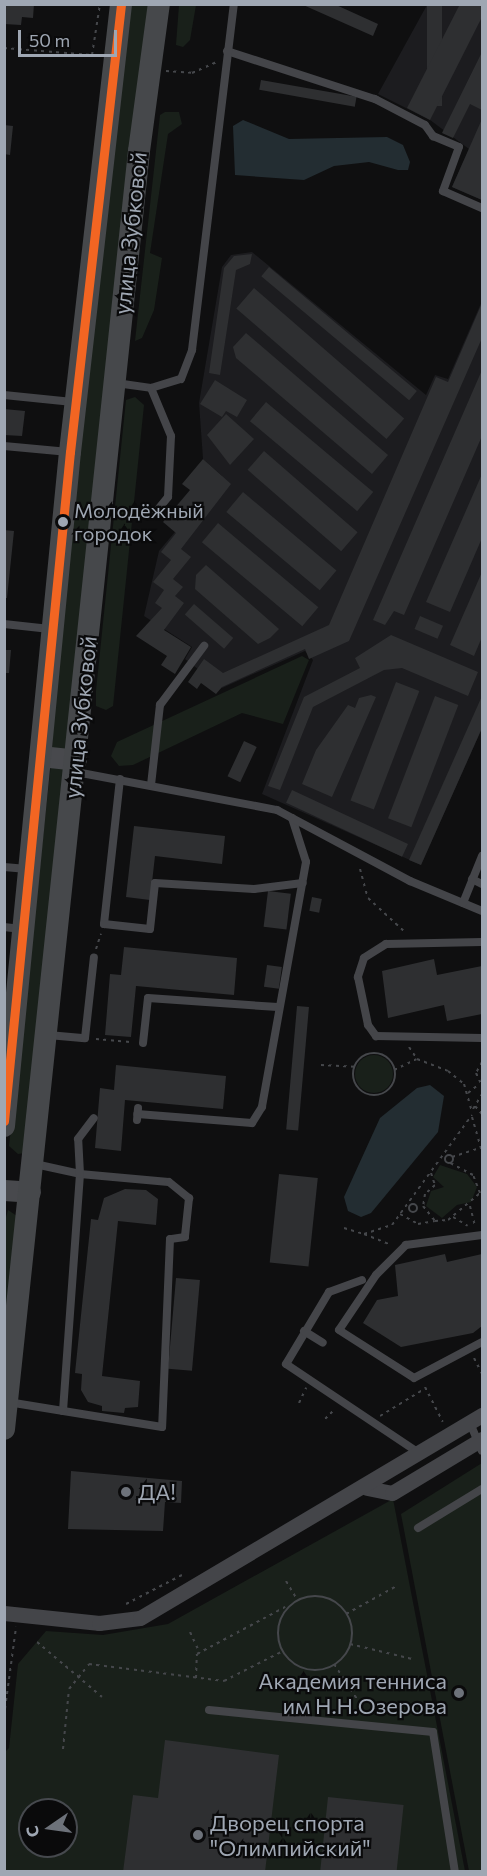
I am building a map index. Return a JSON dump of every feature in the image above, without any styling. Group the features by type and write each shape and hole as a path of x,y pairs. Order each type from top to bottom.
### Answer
{"main road":[{"name":"улица Зубковой","path":"4,1126 14,928 29,869 75,402 121,4"},
{"name":"улица Зубковой","path":"4,1429 114,383 149,69 159,4"}],"street":[{"path":"40,756 75,766"},
{"path":"4,1190 30,1192"},
{"path":"11,1613 99,1623 140,1618 367,1488 476,1419"},
{"path":"367,1488 392,1493 482,1443"}],"lane":[{"path":"114,383 151,388 181,379 192,350 234,4"},
{"path":"227,51 375,99 424,125 433,136 459,147 442,190 483,208"},
{"path":"151,388 171,436 168,497 156,512"},
{"path":"4,395 75,402"},
{"path":"4,446 70,452"},
{"path":"4,624 51,629"},
{"path":"151,785 160,705 204,645"},
{"path":"75,766 120,779 267,806 410,881 483,910"},
{"path":"120,779 104,924 150,929 155,883 254,889 303,883"},
{"path":"137,1114 252,1123 262,1107 278,1007 306,862 292,818"},
{"path":"463,903 483,856"},
{"path":"4,867 29,869"},
{"path":"472,879 483,884"},
{"path":"483,942 378,946 358,973 371,1032 405,1038 483,1038"},
{"path":"47,1035 85,1038 94,957"},
{"path":"143,1043 148,998 278,1007"},
{"path":"63,1411 80,1174 78,1139 94,1118"},
{"path":"8,1402 162,1427 170,1239 185,1237 189,1198 169,1182 80,1174 33,1164"},
{"path":"478,1232 419,1240 403,1247 376,1275 339,1330 414,1378 483,1342"},
{"path":"362,1280 332,1288 286,1358 289,1369 421,1454"},
{"path":"304,1330 323,1343"},
{"path":"476,1419 482,1443"},
{"path":"418,1528 483,1489"},
{"path":"209,1710 433,1732 455,1872"}],"path":[{"path":"4,48 92,55 100,4"},
{"path":"149,69 192,73 206,63 226,61"},
{"path":"360,869 368,898 417,943"},
{"path":"94,957 104,924"},
{"path":"85,1038 143,1043"},
{"path":"405,1038 417,1059 457,1076 468,1093 480,1148 483,1151"},
{"path":"394,1070 376,1053 363,1056 355,1067 356,1085 372,1095 389,1088 394,1070 417,1059"},
{"path":"468,1093 481,1085 476,1073 483,1062"},
{"path":"321,1065 355,1067"},
{"path":"364,1234 384,1230 407,1208 472,1114 474,1105 483,1094"},
{"path":"474,1105 483,1114"},
{"path":"448,1163 452,1157 480,1148"},
{"path":"448,1163 452,1157"},
{"path":"439,1162 448,1163 474,1175 481,1184"},
{"path":"431,1173 435,1185 425,1194 423,1206 435,1221"},
{"path":"400,1214 418,1224 453,1217 470,1206 483,1175"},
{"path":"407,1208 423,1206"},
{"path":"470,1206 478,1232"},
{"path":"453,1217 478,1232"},
{"path":"478,1232 483,1226"},
{"path":"344,1228 403,1247"},
{"path":"469,1349 483,1374"},
{"path":"419,1375 445,1424"},
{"path":"379,1418 385,1408 426,1388"},
{"path":"122,1605 185,1574"},
{"path":"286,1581 297,1599"},
{"path":"346,1614 395,1587"},
{"path":"200,1653 297,1599 321,1596 346,1614 350,1644 334,1664 306,1669 283,1651 277,1631 291,1604"},
{"path":"4,1716 11,1613"},
{"path":"190,1632 200,1653 196,1678"},
{"path":"37,1642 102,1697"},
{"path":"350,1644 412,1659"},
{"path":"63,1749 69,1689 89,1664 224,1681 283,1651"},
{"path":"334,1664 357,1700"}],"shaded area":[{"path":"130,5 154,5 68,750 52,748 58,629"},
{"path":"179,5 196,5 190,40 183,47 176,45"},
{"path":"427,5 482,5 482,200 452,187 469,149 430,120 378,94"},
{"path":"165,112 179,112 182,124 168,134 150,253 162,258 154,310 142,338 135,341 160,115"},
{"path":"243,120 289,139 387,137 403,145 410,162 408,170 398,170 369,162 334,166 304,180 235,175 233,126"},
{"path":"252,252 426,395 435,375 448,379 482,301 482,728 421,865 262,794 313,660 305,651 222,688 185,659 192,647 144,616 159,551 222,476 203,459 199,403 222,267 231,255"},
{"path":"135,397 144,405 113,706 106,710 96,706 96,691 126,400"},
{"path":"302,656 309,660 283,724 242,713 133,765 119,766 111,756 117,742"},
{"path":"51,764 65,766 25,1153 18,1154 9,1146"},
{"path":"374,1055 387,1061 393,1074 387,1087 374,1093 361,1087 355,1074 361,1061"},
{"path":"430,1085 444,1096 438,1132 371,1213 361,1217 348,1211 344,1197 380,1118 417,1088"},
{"path":"440,1165 467,1174 477,1187 471,1202 457,1205 442,1218 426,1206 431,1191 444,1187 433,1177"},
{"path":"8,1210 17,1216 5,1328 5,1221"},
{"name":"Академия тенниса им Н.Н.Озерова","path":"482,1463 482,1871 469,1871 401,1514"},
{"path":"393,1499 465,1871 5,1872 5,1752 9,1748 18,1664 46,1631 103,1635 168,1624"}],"building":[{"path":"4,4 34,4 33,18 22,17 21,25 4,24"},
{"path":"301,4 334,4 378,24 373,36"},
{"path":"427,4 442,4 442,106 427,106"},
{"path":"460,4 482,4 482,17 430,120 407,108"},
{"path":"482,52 482,110 470,104 453,138 442,133"},
{"path":"261,80 357,97 355,107 259,90"},
{"path":"482,119 482,200 452,187"},
{"path":"4,125 13,126 10,155 4,154"},
{"path":"252,254 250,264 236,270 220,375 209,373 224,268 234,256"},
{"path":"269,267 417,391 409,400 261,276"},
{"path":"254,288 404,419 386,439 236,308"},
{"path":"482,303 482,338 349,641 309,659 305,649 222,687 216,694 201,683 197,689 188,682 204,659 223,673 329,625 436,377 448,382"},
{"path":"246,333 388,455 372,474 236,358 233,347"},
{"path":"482,370 482,436 404,615 394,611 385,625 373,620"},
{"path":"215,380 247,400 237,417 226,411 222,417 200,404"},
{"path":"266,402 373,492 357,511 250,421"},
{"path":"4,409 25,411 22,436 4,435"},
{"path":"226,414 254,439 230,465 207,435"},
{"path":"264,451 358,532 341,551 248,470"},
{"path":"203,459 231,484 181,549 191,557 173,579 183,587 175,596 184,603 164,630 191,647 175,674 161,665 167,656 136,636 162,608 155,603 164,590 153,582 171,560 161,552 176,533 163,522 190,490 182,484"},
{"path":"482,474 482,538 450,612 426,602"},
{"path":"243,492 336,570 320,590 226,512"},
{"path":"218,523 318,607 302,626 202,542"},
{"path":"4,530 14,531 7,598 4,598"},
{"path":"206,565 279,629 270,638 258,644 195,589 196,575"},
{"path":"482,572 482,637 474,656 450,645"},
{"path":"194,604 233,638 224,649 185,615"},
{"path":"420,616 443,626 438,639 415,629"},
{"path":"391,635 478,672 468,696 402,668 384,670 313,707 280,790 268,786 304,697 360,668 355,658"},
{"path":"4,650 11,650 9,673 4,673"},
{"path":"396,682 419,691 374,810 350,801"},
{"path":"371,695 376,697 332,797 302,784 316,750 348,705 355,708 359,698"},
{"path":"435,696 458,705 411,827 388,818"},
{"path":"482,696 482,728 421,865 409,860"},
{"path":"244,741 257,747 240,782 228,776"},
{"path":"292,790 408,844 402,857 286,803"},
{"path":"134,826 225,836 222,864 155,856 150,900 126,897"},
{"path":"268,891 291,894 286,930 264,927"},
{"path":"312,897 322,899 319,913 309,911"},
{"path":"124,947 237,958 234,995 136,986 131,1037 105,1035 110,974 121,975"},
{"path":"434,959 437,975 482,966 482,1014 447,1021 444,1005 388,1018 382,971"},
{"path":"267,965 282,967 279,989 264,987"},
{"path":"297,1006 309,1007 298,1131 286,1130"},
{"path":"116,1065 226,1076 223,1109 125,1100 121,1151 95,1148 100,1088 114,1090"},
{"path":"279,1174 318,1178 308,1267 270,1263"},
{"path":"125,1189 146,1190 158,1199 156,1225 118,1221 102,1376 140,1381 138,1407 125,1408 124,1413 102,1411 102,1406 88,1402 81,1390 82,1374 75,1373 91,1219 98,1220 104,1198"},
{"path":"445,1254 447,1262 482,1254 482,1326 473,1333 401,1347 363,1323 377,1300 398,1296 395,1265"},
{"path":"176,1278 200,1280 192,1371 168,1369"},
{"name":"ДА!","path":"71,1471 182,1481 181,1503 165,1502 163,1531 68,1529"},
{"name":"Дворец спорта \"Олимпийский\"","path":"165,1740 279,1755 265,1872 123,1872 133,1795 158,1798"},
{"path":"328,1797 404,1805 397,1872 320,1872"}],"transit line":[{"path":"4,1121 70,452 121,4"}],"place":[{"name":"Молодёжный городок","path":"63,522"},
{"name":"ДА!","path":"126,1492"},
{"name":"Академия тенниса им Н.Н.Озерова","path":"459,1693"},
{"name":"Дворец спорта \"Олимпийский\"","path":"198,1835"}]}
